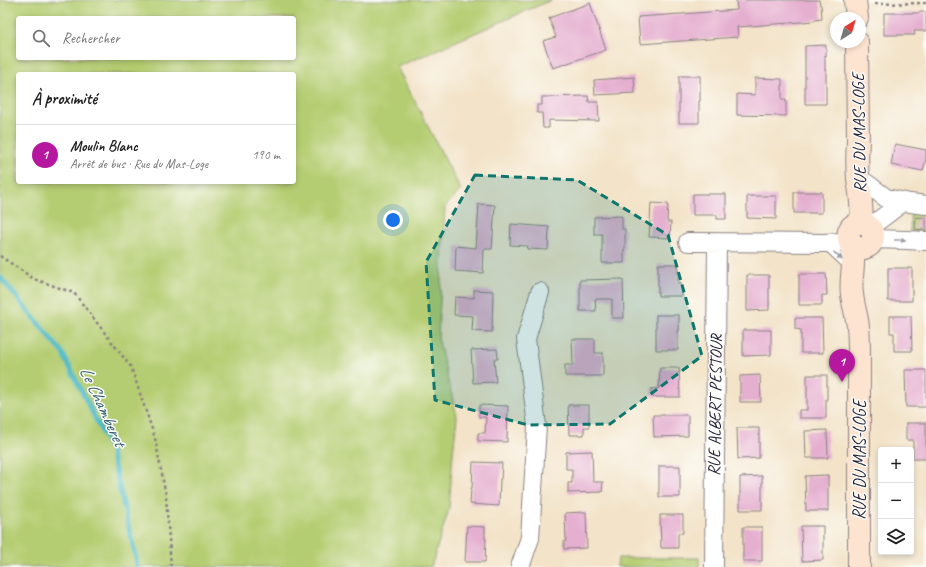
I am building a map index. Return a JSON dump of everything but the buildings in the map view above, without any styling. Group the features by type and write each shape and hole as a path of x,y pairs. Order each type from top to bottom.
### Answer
{"main road":[{"name":"RUE DU MAS-LOGE","path":"857,48 858,176 862,213 862,236 866,259 865,295 858,328"},
{"name":"RUE DU MAS-LOGE","path":"859,567 858,328 851,293 853,256 862,236"}],"street":[{"path":"858,176 886,198 926,205"},
{"path":"862,236 903,202"},
{"path":"688,242 824,243 840,242 862,236 926,241"},
{"name":"RUE ALBERT PESTOUR","path":"714,567 716,243"},
{"path":"520,567 530,538 536,426 526,339 540,292"}],"lane":[{"path":"824,243 852,269"}],"path":[{"path":"856,8 926,3"},
{"path":"0,256 34,279 74,293 132,368 155,438 166,496 171,567"}],"highlighted area":[{"path":"475,175 577,180 668,235 702,356 610,424 528,425 435,400 426,262"}],"green space":[{"path":"0,0 551,0 397,67 461,190 445,207 438,338 457,417 449,509 431,567 0,567"},
{"path":"911,210 926,212 926,235 910,232"},
{"path":"618,558 699,558 699,567 617,567"}],"waterway":[{"name":"Le Chamberet","path":"0,277 62,352 110,448 137,567"}],"place":[{"name":"Moulin Blanc","path":"842,382"}]}
